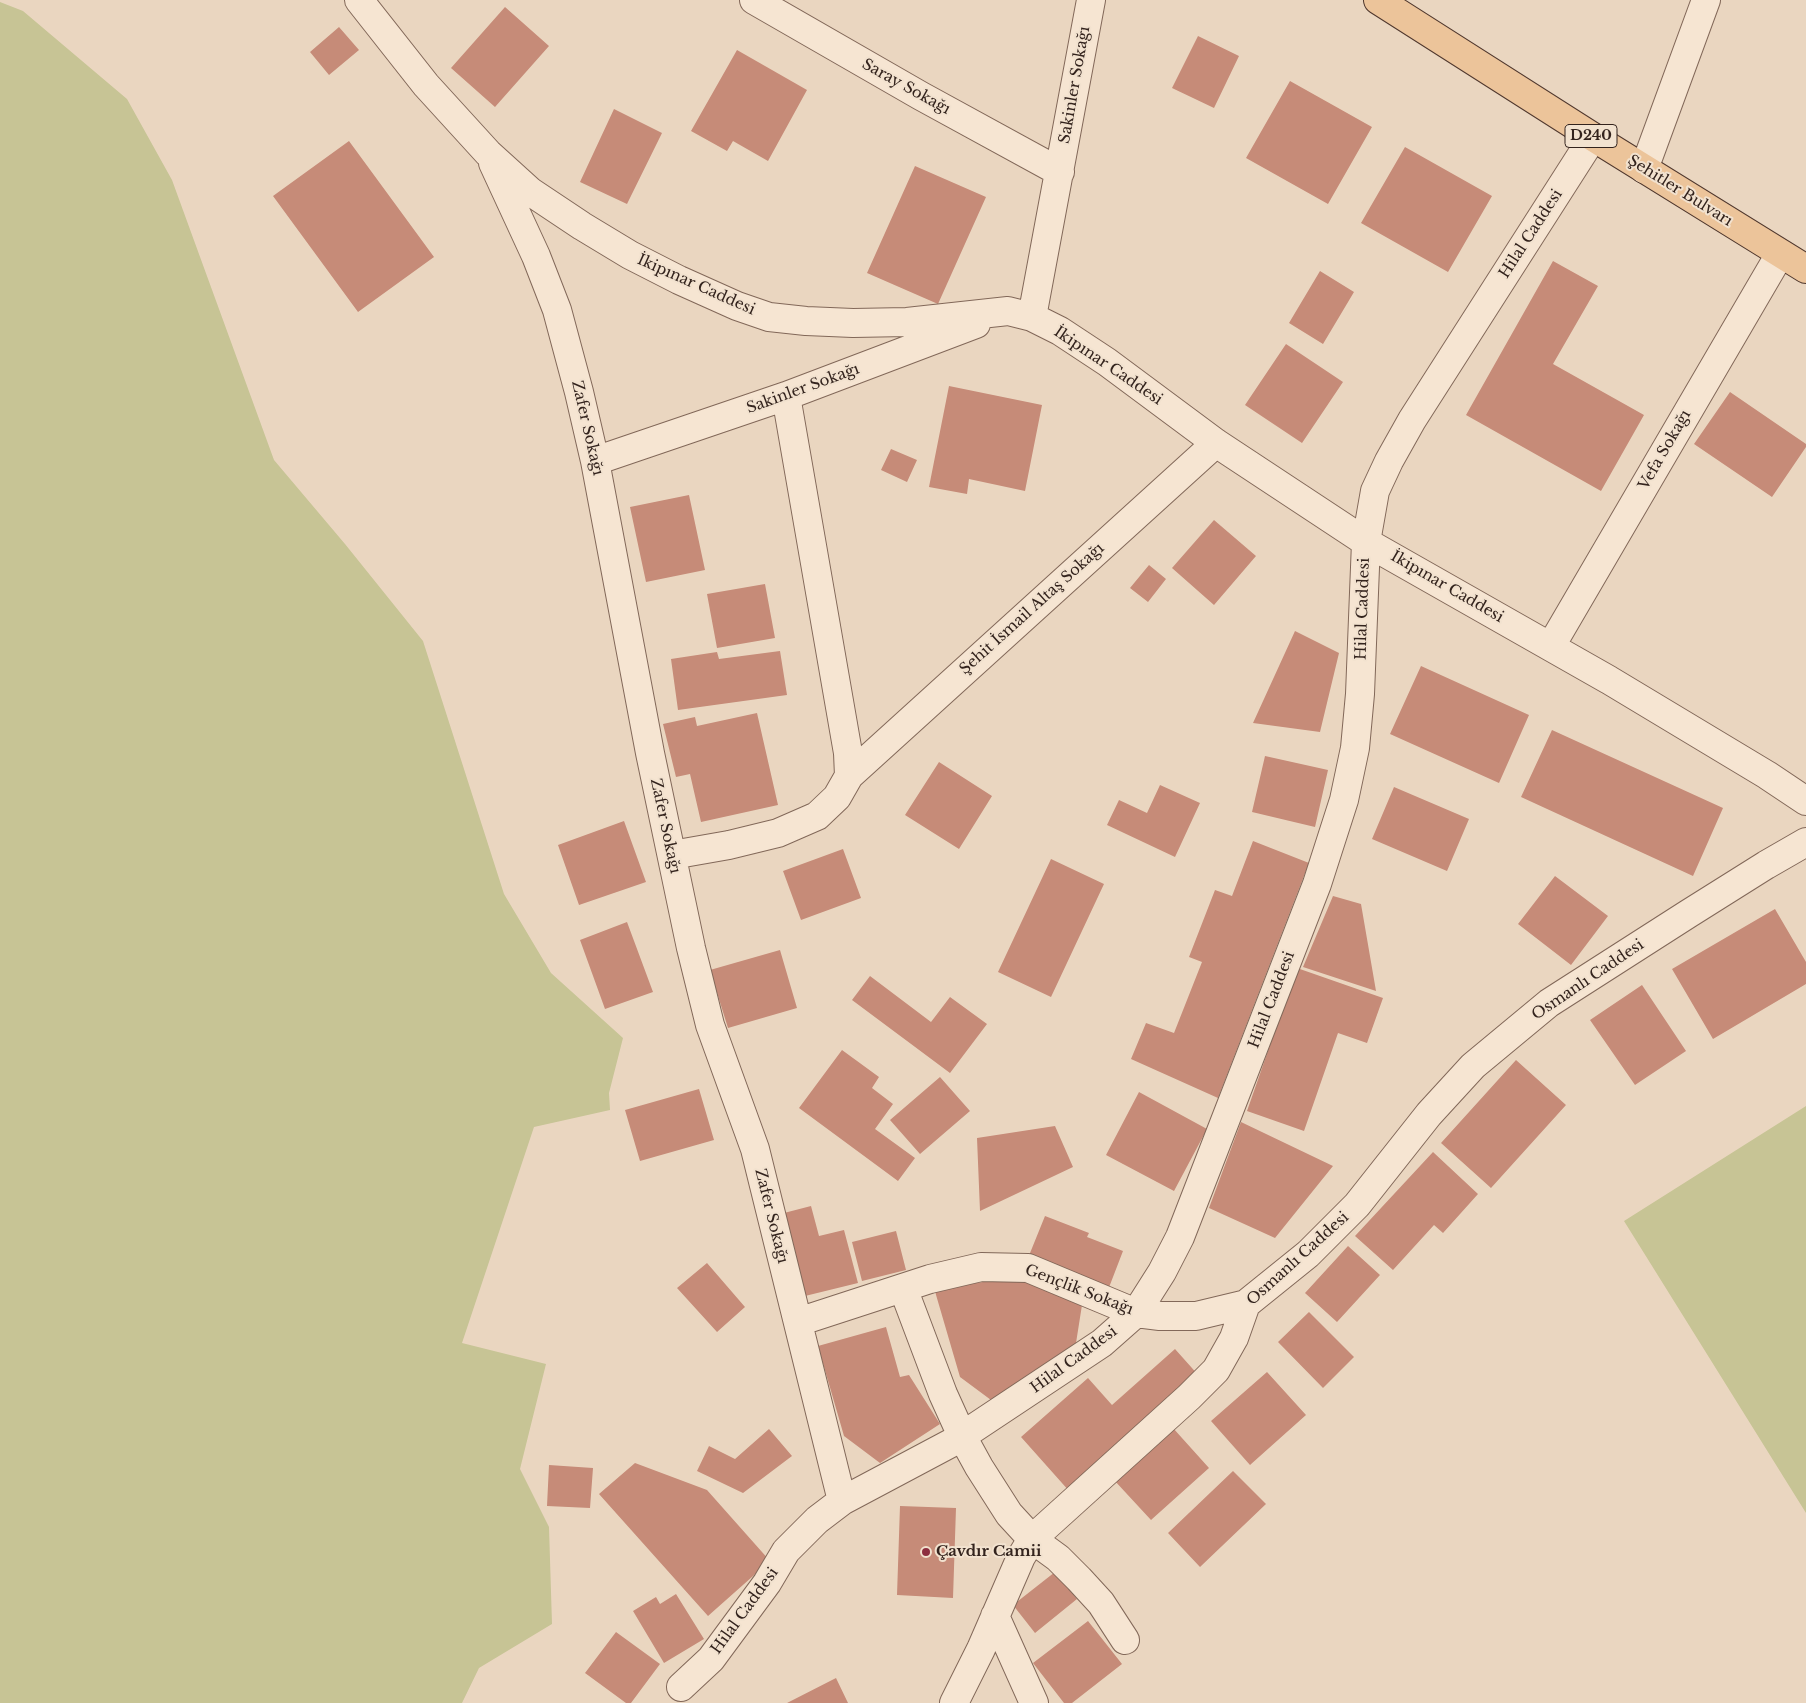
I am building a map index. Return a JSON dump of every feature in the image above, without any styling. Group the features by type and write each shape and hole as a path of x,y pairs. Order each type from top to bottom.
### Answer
{"main road":[{"name":"Şehitler Bulvarı","path":"1378,0 1806,270"}],"street":[{"name":"İkipınar Caddesi","path":"359,0 426,85 488,153 531,192 630,255 696,288 737,306 769,317 853,323 906,322 1020,314 1060,331 1108,362 1216,443 1366,542 1696,731 1806,801"},
{"name":"Saray Sokağı","path":"754,0 921,96 1060,172"},
{"name":"Sakinler Sokağı","path":"596,461 1020,314 1060,172 1091,0"},
{"path":"1644,169 1706,0"},
{"name":"Hilal Caddesi","path":"681,1687 711,1658 767,1583 786,1551 817,1520 842,1501 962,1436 1102,1342 1136,1313 1162,1272 1180,1237 1316,884 1344,800 1355,748 1360,694 1366,542 1375,490 1412,420 1593,137"},
{"name":"Zafer Sokağı","path":"488,153 536,256 557,310 596,461 650,753 691,948 710,1025 755,1150 842,1501"},
{"name":"Vefa Sokağı","path":"1550,646 1780,254"},
{"path":"672,855 729,845 778,833 817,816 837,797 848,776 848,753 786,396"},
{"name":"Şehit İsmail Altaş Sokağı","path":"848,776 1216,443"},
{"name":"Osmanlı Caddesi","path":"954,1703 1012,1576 1032,1539 1216,1370 1234,1338 1246,1304 1308,1254 1357,1205 1429,1114 1473,1066 1549,1004 1624,954 1806,842"},
{"name":"Gençlik Sokağı","path":"798,1322 946,1275 981,1267 1028,1268 1136,1313 1160,1316 1196,1316 1246,1304"},
{"path":"904,1288 943,1394 962,1436 979,1467 1009,1514 1032,1539 1058,1558 1079,1579 1101,1603 1125,1640"},
{"path":"995,1616 1034,1703"}],"shaded area":[{"path":"0,2 23,11 127,99 172,180 274,460 423,641 504,894 551,973 623,1038 609,1093 610,1110 534,1127 462,1343 546,1364 520,1469 549,1527 552,1624 479,1668 462,1703 0,1703"},
{"path":"1806,1106 1806,1513 1624,1221"}],"building":[{"path":"505,7 549,46 495,107 451,68"},
{"path":"339,27 359,50 329,75 310,52"},
{"path":"1198,36 1239,56 1214,108 1172,88"},
{"path":"737,50 807,90 768,161 733,141 727,151 691,131"},
{"path":"1290,81 1372,127 1328,204 1246,158"},
{"path":"614,109 662,133 627,204 580,182"},
{"path":"349,141 434,257 358,312 273,196"},
{"path":"1405,147 1492,196 1448,272 1361,223"},
{"path":"915,166 986,197 938,304 867,273"},
{"path":"1553,261 1598,286 1553,364 1644,415 1601,491 1466,415"},
{"path":"1320,271 1354,292 1323,344 1289,323"},
{"path":"1286,344 1343,382 1302,443 1245,405"},
{"path":"949,386 1042,405 1025,491 969,479 967,494 929,487"},
{"path":"1730,392 1806,444 1806,447 1772,497 1694,444"},
{"path":"891,449 917,460 907,482 881,470"},
{"path":"689,495 705,570 646,582 630,507"},
{"path":"1214,520 1256,556 1214,605 1172,568"},
{"path":"1149,565 1166,579 1148,602 1130,588"},
{"path":"765,584 775,638 717,648 707,594"},
{"path":"1295,631 1339,653 1320,732 1253,723"},
{"path":"780,651 787,695 678,710 671,659 717,652 719,659"},
{"path":"1421,666 1529,715 1499,783 1390,734"},
{"path":"757,713 778,805 701,822 690,774 676,777 663,724 695,717 697,726"},
{"path":"1552,730 1723,808 1693,876 1521,797"},
{"path":"1265,756 1328,770 1315,827 1252,812"},
{"path":"939,762 992,796 959,849 905,815"},
{"path":"1160,785 1200,803 1175,857 1107,825 1119,800 1147,813"},
{"path":"1394,787 1469,819 1447,871 1372,839"},
{"path":"624,821 646,882 579,905 558,845"},
{"path":"1253,841 1309,863 1218,1098 1131,1059 1146,1023 1174,1033 1202,962 1189,957 1215,890 1232,896"},
{"path":"843,849 861,898 801,920 783,871"},
{"path":"1051,859 1104,884 1051,997 998,972"},
{"path":"1555,876 1608,916 1571,965 1518,924"},
{"path":"1333,896 1361,904 1376,991 1303,967"},
{"path":"1775,909 1806,962 1806,984 1713,1039 1672,969"},
{"path":"627,922 653,992 605,1009 580,940"},
{"path":"780,950 797,1008 728,1028 710,970"},
{"path":"1297,968 1383,998 1367,1043 1338,1033 1304,1131 1247,1111"},
{"path":"870,976 931,1022 950,997 987,1024 950,1073 852,1000"},
{"path":"1642,985 1686,1051 1635,1085 1590,1020"},
{"path":"842,1050 879,1077 872,1088 893,1104 875,1129 915,1158 898,1181 799,1108"},
{"path":"1516,1060 1566,1105 1491,1188 1441,1143"},
{"path":"940,1077 970,1111 920,1154 890,1120"},
{"path":"699,1089 714,1140 640,1161 625,1110"},
{"path":"1139,1092 1207,1129 1174,1191 1106,1155"},
{"path":"1241,1122 1333,1166 1275,1238 1209,1208"},
{"path":"1055,1126 1073,1167 980,1211 977,1138"},
{"path":"1433,1152 1478,1194 1443,1233 1434,1225 1393,1270 1355,1236"},
{"path":"811,1206 819,1236 844,1230 858,1283 805,1296 784,1213"},
{"path":"1045,1216 1089,1233 1087,1237 1123,1251 1108,1290 1028,1258"},
{"path":"896,1231 906,1270 862,1281 852,1242"},
{"path":"1348,1246 1380,1275 1337,1322 1305,1293"},
{"path":"707,1263 745,1307 717,1332 677,1288"},
{"path":"1024,1277 1082,1305 1076,1343 991,1400 960,1377 934,1288"},
{"path":"1309,1312 1354,1357 1323,1388 1278,1342"},
{"path":"886,1327 900,1377 909,1375 940,1424 880,1463 844,1436 818,1346"},
{"path":"1175,1349 1200,1377 1070,1492 1021,1437 1088,1378 1112,1405"},
{"path":"1267,1372 1306,1415 1250,1465 1211,1421"},
{"path":"1173,1428 1209,1468 1151,1520 1114,1480"},
{"path":"769,1429 792,1456 743,1493 697,1471 709,1446 735,1459"},
{"path":"635,1463 707,1490 770,1561 708,1616 599,1494"},
{"path":"549,1465 593,1468 590,1508 547,1506"},
{"path":"1233,1471 1266,1504 1200,1567 1168,1533"},
{"name":"Çavdır Camii","path":"900,1506 956,1508 953,1598 897,1595"},
{"path":"1055,1572 1077,1599 1035,1633 1013,1605"},
{"path":"676,1594 704,1639 664,1663 633,1611 656,1597 660,1604"},
{"path":"1088,1621 1122,1664 1072,1703 1064,1703 1033,1663"},
{"path":"616,1632 660,1664 631,1703 626,1703 585,1673"},
{"path":"836,1678 848,1703 787,1703"}],"place":[{"name":"Çavdır Camii","path":"926,1552"}]}
